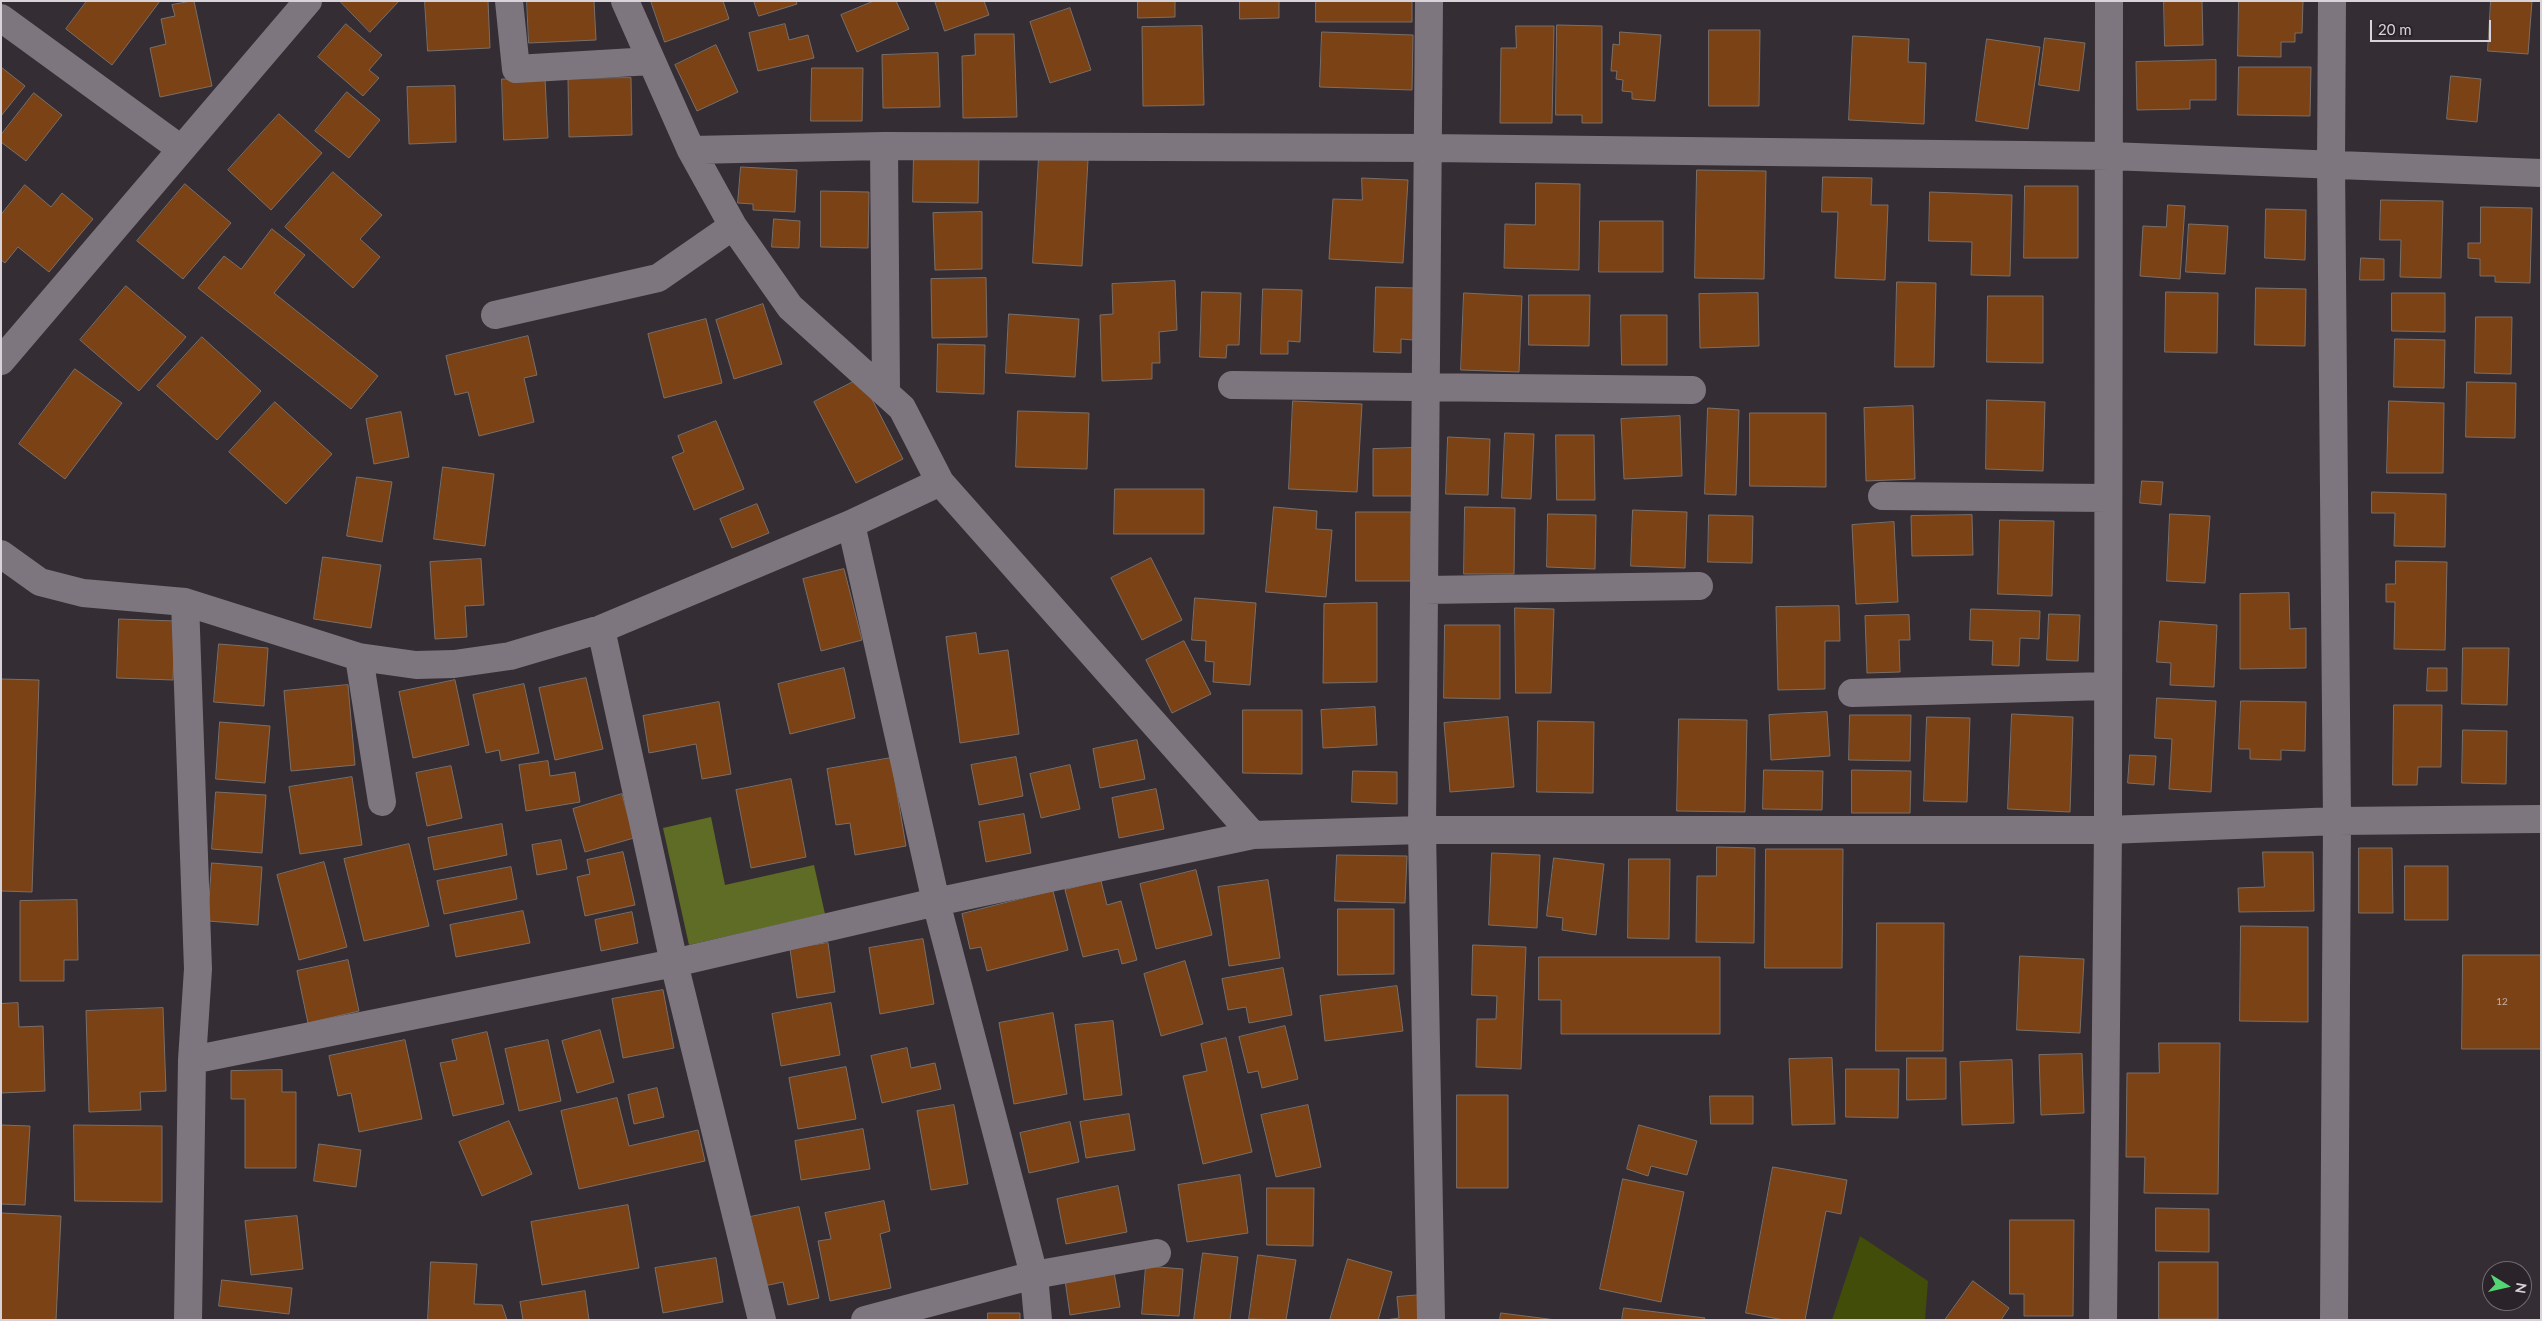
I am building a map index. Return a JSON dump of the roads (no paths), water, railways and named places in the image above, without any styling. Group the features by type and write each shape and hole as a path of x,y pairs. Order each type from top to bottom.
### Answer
{"street":[{"path":"6,346 181,149 308,1"},
{"path":"509,1 516,69 651,61"},
{"path":"625,1 691,150 733,226 790,308 886,391 902,408 940,482 1253,835"},
{"path":"1429,1 1422,830 1431,1320"},
{"path":"2103,1320 2108,830 2106,686 2110,156 2109,1"},
{"path":"2332,1 2331,164 2337,821 2334,1320"},
{"path":"1,18 181,149"},
{"path":"691,150 884,146 1429,148 2110,156 2541,173"},
{"path":"884,146 886,391"},
{"path":"495,315 658,278 733,226"},
{"path":"1232,385 1692,390"},
{"path":"1,554 40,582 83,593 185,602 359,657 416,665 454,664 510,656 601,629 851,524 940,482"},
{"path":"1882,496 2108,498"},
{"path":"851,524 936,902 1034,1275 1038,1320"},
{"path":"1424,590 1699,586"},
{"path":"185,602 198,969 192,1060 188,1320"},
{"path":"601,629 674,963 762,1320"},
{"path":"359,657 382,802"},
{"path":"1852,693 2106,686"},
{"path":"192,1060 674,963 936,902 1253,835 1422,830 2108,830 2337,821 2541,819"},
{"path":"865,1320 1034,1275 1157,1253"}]}
